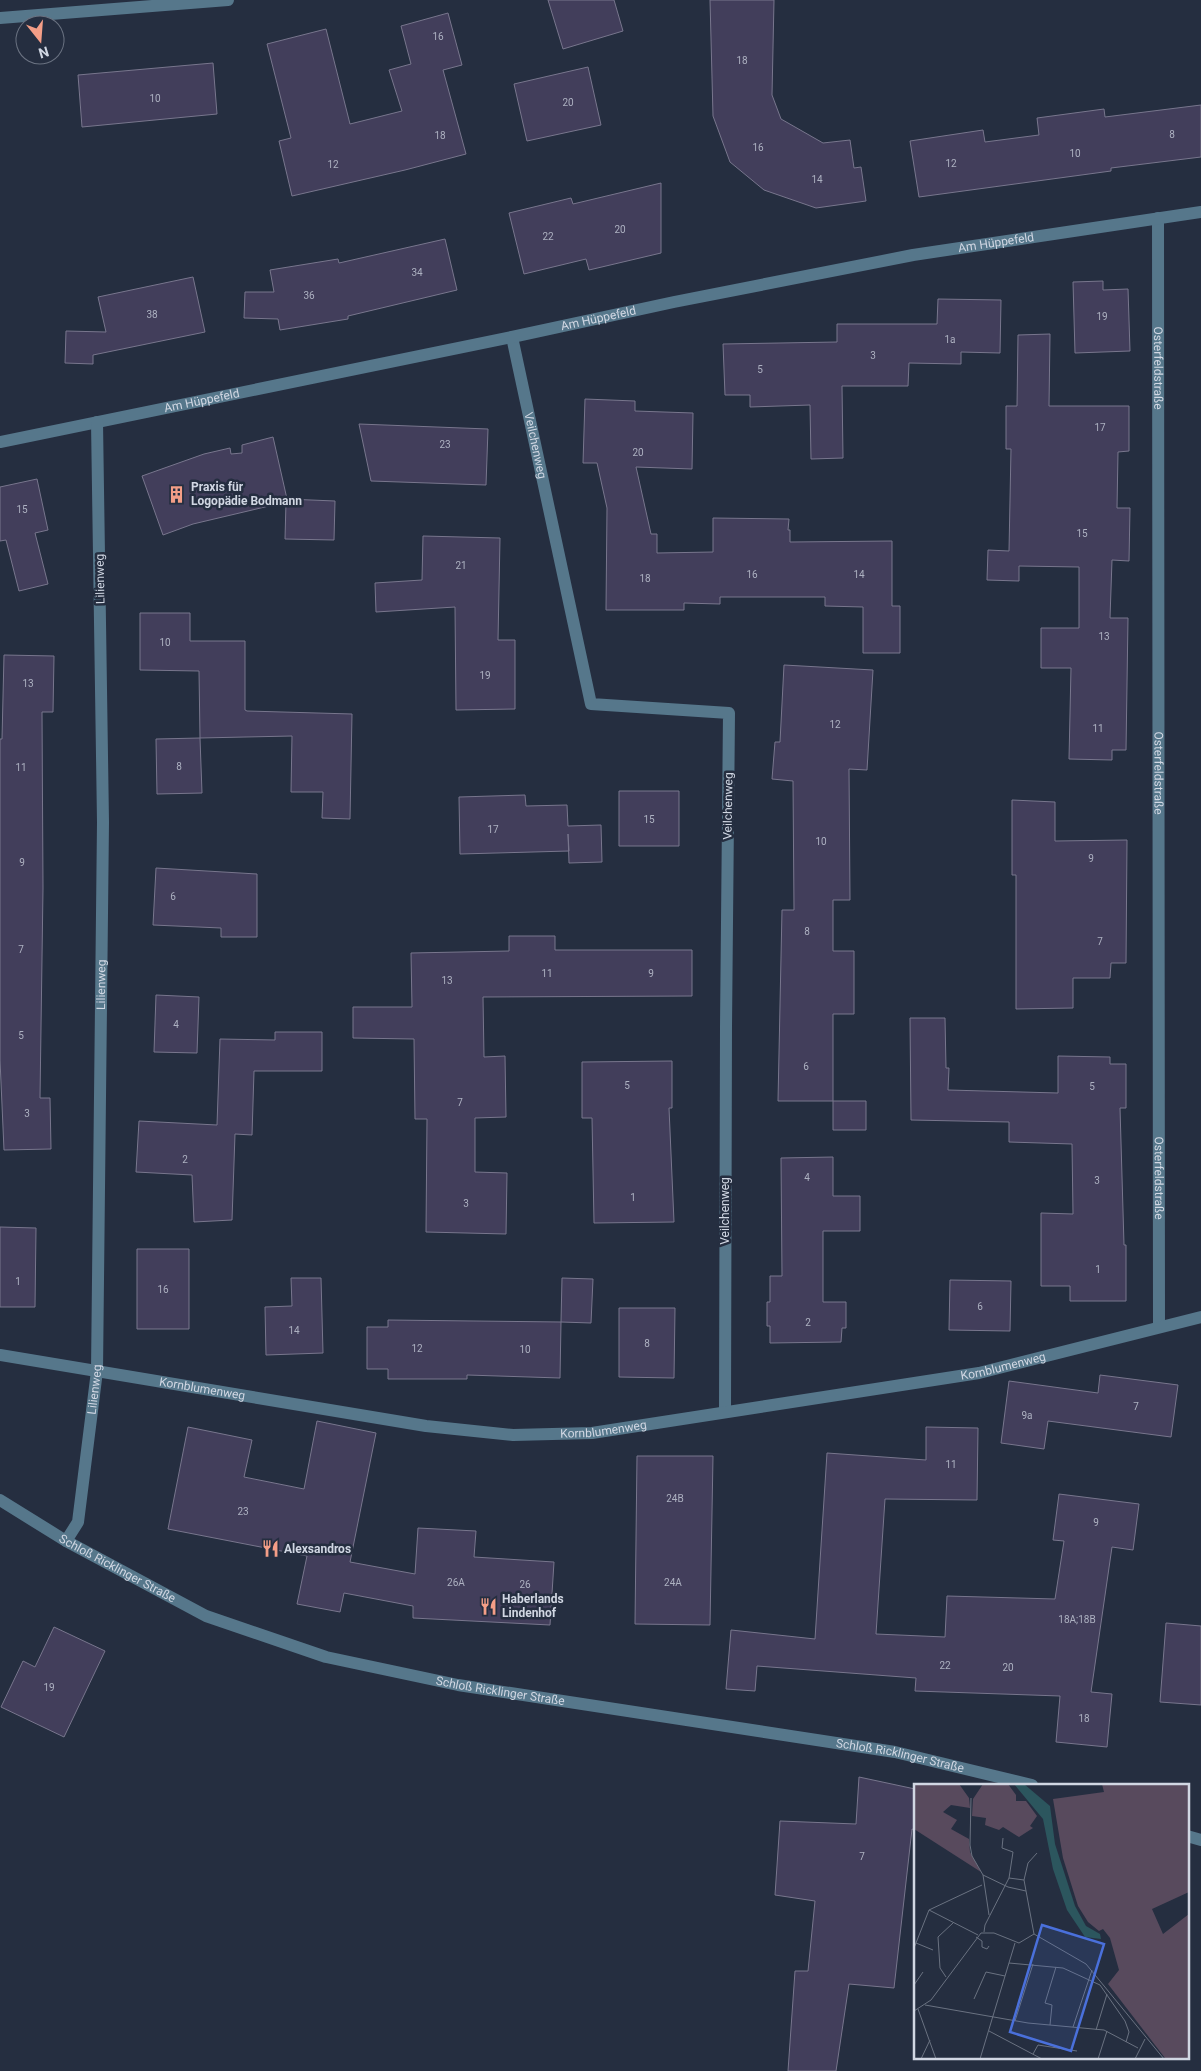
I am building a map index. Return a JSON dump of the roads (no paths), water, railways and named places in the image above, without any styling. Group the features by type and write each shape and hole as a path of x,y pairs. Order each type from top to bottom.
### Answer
{"street":[{"path":"0,18 228,0"},
{"name":"Am Hüppefeld","path":"0,442 913,254 1201,212"},
{"name":"Osterfeldstraße","path":"1158,218 1159,1327"},
{"name":"Veilchenweg","path":"512,337 591,704 729,713 725,1412"},
{"name":"Lilienweg","path":"66,1541 78,1522 98,1371 103,822 97,422"},
{"name":"Kornblumenweg","path":"0,1355 426,1426 513,1435 592,1433 979,1373 1201,1317"},
{"name":"Schloß Ricklinger Straße","path":"0,1500 66,1541 206,1616 326,1657 458,1685 895,1752 1028,1784"},
{"path":"1188,1836 1201,1840"}],"place":[{"name":"Praxis für Logopädie Bodmann","path":"177,494"},
{"name":"Alexsandros","path":"270,1549"},
{"name":"Haberlands Lindenhof","path":"488,1606"}]}
